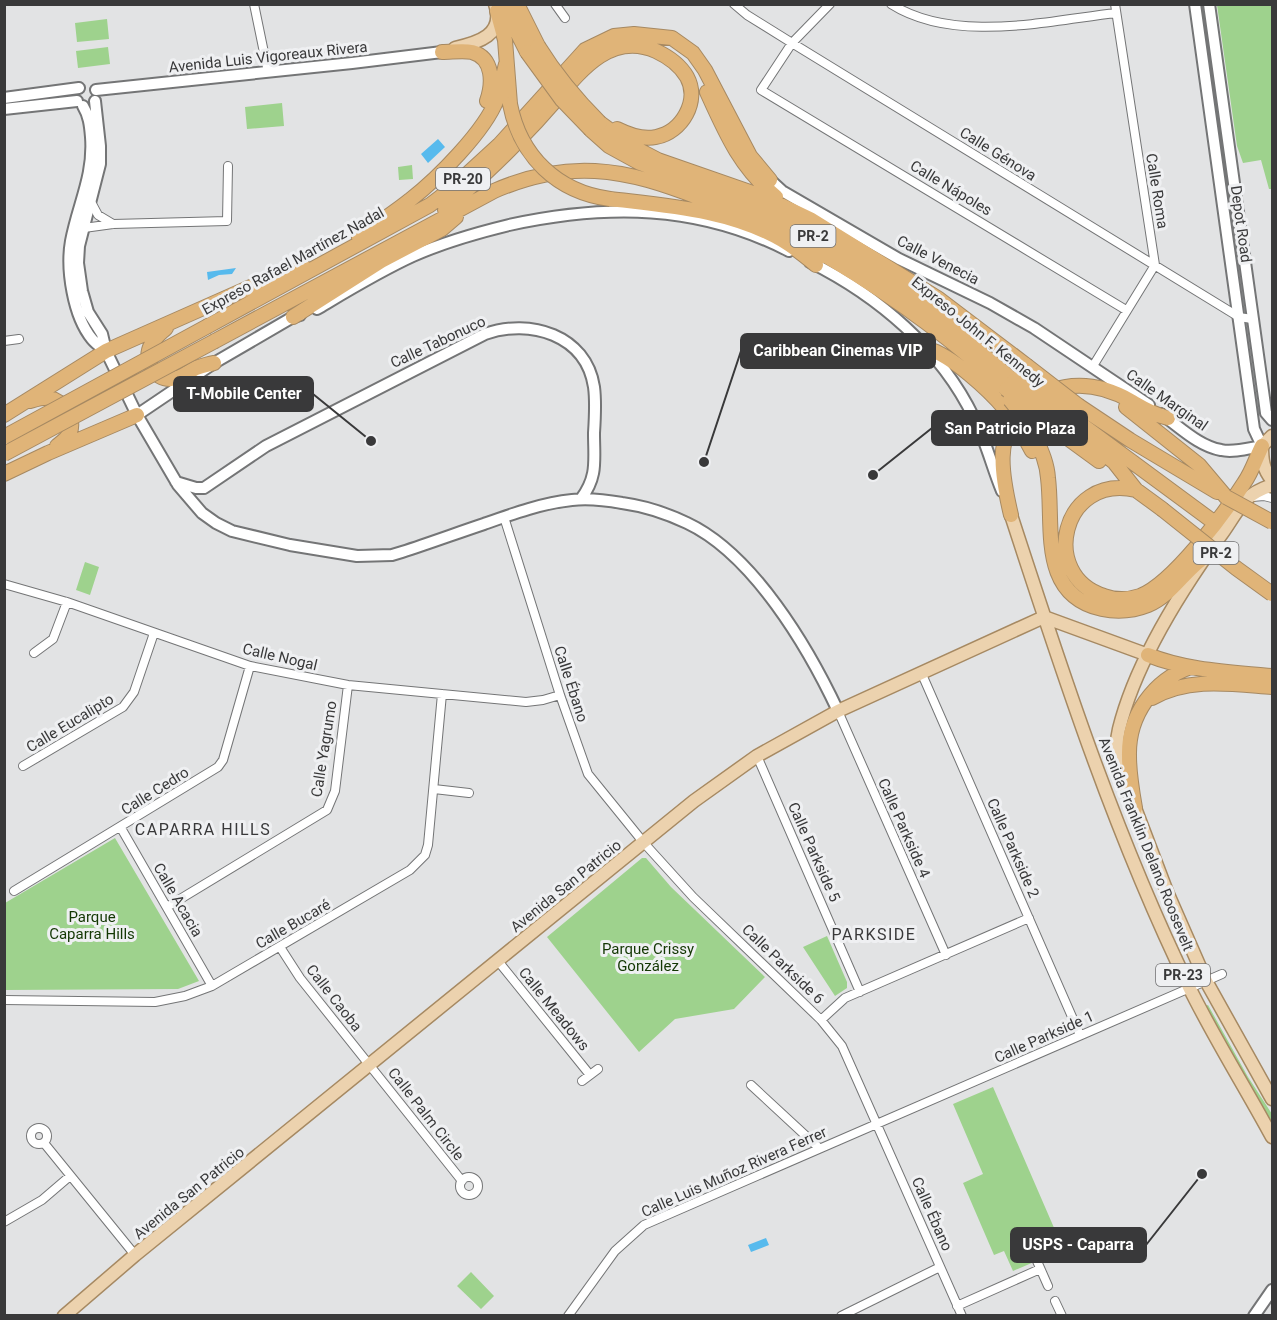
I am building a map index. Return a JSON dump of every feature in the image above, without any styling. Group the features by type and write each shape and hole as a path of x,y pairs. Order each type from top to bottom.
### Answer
{"highway":[{"name":"PR-2","path":"517,4 533,49"},
{"name":"PR-2","path":"498,7 533,49"},
{"path":"498,7 514,123 522,142 546,170 587,195 683,208 727,218 780,239 816,265"},
{"path":"568,76 585,50 605,39 634,34 672,38 693,53 705,70 750,156 770,180"},
{"path":"656,37 670,44 689,60 702,81 721,126 737,155 759,183 789,209"},
{"path":"568,76 611,50 633,46 646,47 666,56 677,64 688,80 691,88 689,106 681,121 669,132 656,137 641,137 596,127"},
{"name":"Expreso John F. Kennedy","path":"533,49 549,64 609,146 659,171 760,208 814,236 906,292 1071,421 1130,440 1272,522"},
{"path":"442,52 470,52 483,58 492,75 490,94 476,131"},
{"path":"4,415 106,351 282,274 331,260 374,225 411,200 441,172 476,131 496,100 506,64"},
{"name":"PR-20","path":"4,454 428,225 492,168 543,115 568,76"},
{"name":"Expreso Rafael Martínez Nadal","path":"4,437 430,204 451,189 499,145 568,76"},
{"name":"Expreso John F. Kennedy","path":"596,127 658,160 764,197 845,240 939,298 1010,352 1016,377"},
{"path":"428,225 478,198 515,182 539,175 593,171 630,175 676,189 777,228 868,281 929,324 1016,377 1071,421 1215,523"},
{"path":"293,317 381,261 442,229 478,198"},
{"path":"172,322 150,347 149,363 155,373 164,378 176,378 214,363"},
{"path":"927,349 940,352 960,367 1005,409 1027,432 1045,460 1053,560 1059,576 1072,594 1084,603 1097,608 1118,611 1147,606 1170,589 1193,564 1207,555"},
{"path":"1016,377 1010,401 1026,420 1027,432"},
{"path":"1079,386 1107,395 1144,420 1199,465 1226,497"},
{"path":"1011,515 1005,487 1003,442 1012,421 1022,408 1036,397 1061,388 1079,386 1108,389 1155,415 1168,418"},
{"path":"24,402 49,398 60,403 69,415 71,429 69,434 48,453"},
{"path":"4,474 137,415"},
{"path":"1071,421 1137,490"},
{"path":"1137,490 1123,487 1109,488 1096,493 1084,501 1068,524 1065,537 1070,565 1081,582 1098,594 1126,599 1152,590 1190,554 1215,523 1244,484 1268,441"},
{"name":"PR-2","path":"1137,490 1272,594"},
{"path":"1148,655 1191,668 1272,676"},
{"path":"1135,808 1129,755 1131,733 1145,702 1167,677 1191,668"},
{"path":"1228,672 1272,670"},
{"path":"1145,702 1162,692 1182,686 1207,683 1272,687"}],"main road":[{"path":"442,52 484,39 496,25 498,7"},
{"path":"1268,441 1264,468 1272,480"},
{"name":"Avenida Franklin Delano Roosevelt","path":"1272,486 1259,490 1248,498 1207,555 1170,614 1148,655 1124,714 1117,741 1122,774 1167,892 1206,981 1272,1099"},
{"name":"Avenida Franklin Delano Roosevelt","path":"1011,515 1044,616 1121,830 1190,988 1272,1137"},
{"path":"1044,616 1148,655"},
{"name":"Avenida San Patricio","path":"64,1316 135,1255 694,801 757,756 837,711 1044,616"}],"street":[{"path":"254,4 268,72"},
{"path":"555,4 565,18"},
{"name":"Calle Génova","path":"734,4 747,15 792,43 1155,265 1239,316 1252,319"},
{"path":"792,43 830,4"},
{"path":"891,4 940,24 965,28 992,28 1116,9"},
{"name":"Depot Road","path":"1195,4 1254,429 1268,441"},
{"name":"Depot Road","path":"1209,4 1266,413 1272,420"},
{"name":"Calle Roma","path":"1116,9 1155,265"},
{"name":"Calle Nápoles","path":"792,43 761,90 1126,310"},
{"name":"Avenida Luis Vigoreaux Rivera","path":"96,96 268,72 442,52"},
{"path":"4,98 88,85 96,96 100,155 78,255 82,291 88,312 102,334 106,351 137,415 176,482 202,513 232,531 290,545 357,556 392,555 504,517 557,502 581,499 605,500 649,508 688,523 732,554 756,578 814,662 837,711"},
{"path":"79,88 76,94 89,116 92,161 70,242 70,277 76,304 87,330 92,339 106,351"},
{"path":"4,109 80,103 90,106 96,96"},
{"path":"84,228 113,224 227,221 228,166"},
{"name":"Calle Venecia","path":"770,180 782,191 899,258 990,303 1093,366"},
{"path":"91,202 98,215 113,224"},
{"path":"137,415 214,363 293,317 316,310 403,261 438,246 475,233 565,214 637,211 708,220 778,245 816,265 873,301 927,349 955,382 976,420 1011,515"},
{"path":"1093,366 1155,265"},
{"name":"Calle Tabonuco","path":"204,488 266,446 370,392 485,334 518,327 547,331 570,346 587,367 594,387 595,402 594,477 605,500"},
{"path":"4,341 19,339"},
{"name":"Calle Marginal","path":"1093,366 1203,443 1229,451 1268,441"},
{"name":"Calle Tabonuco","path":"581,499 594,477"},
{"path":"176,482 204,488 202,513"},
{"path":"1248,498 1264,496 1272,498"},
{"name":"Calle Ébano","path":"504,517 585,768 644,843"},
{"name":"Calle Nogal","path":"4,584 67,602 250,666 348,685 526,702 560,695"},
{"path":"34,653 53,639 67,602"},
{"name":"Calle Eucalipto","path":"23,766 123,707 134,692 154,633"},
{"name":"Calle Cedro","path":"14,891 218,767 223,760 250,666"},
{"name":"Calle Parkside 2","path":"921,672 1080,1035"},
{"name":"Calle Yagrumo","path":"167,907 327,810 335,791 348,685"},
{"name":"Calle Bucaré","path":"4,1000 155,1002 185,996 212,986 418,863 428,844 442,694"},
{"name":"Calle Parkside 4","path":"837,711 945,955"},
{"name":"Calle Parkside 5","path":"757,756 860,992"},
{"path":"434,789 469,793"},
{"name":"Calle Acacia","path":"121,828 212,986"},
{"name":"Calle Parkside 6","path":"644,843 693,897 821,1020 842,1046 877,1124"},
{"path":"821,1020 845,999 1029,918"},
{"name":"Calle Caoba","path":"280,947 300,978 370,1065"},
{"name":"Calle Meadows","path":"498,961 590,1075"},
{"name":"Calle Parkside 1","path":"877,1124 1222,974"},
{"name":"Calle Palm Circle","path":"370,1065 462,1181"},
{"path":"582,1081 598,1069"},
{"path":"751,1085 819,1148"},
{"name":"Calle Ébano","path":"877,1124 962,1316"},
{"name":"Calle Luis Muñoz Rivera Ferrer","path":"568,1316 615,1251 644,1225 877,1124"},
{"path":"44,1143 135,1255"},
{"path":"4,1222 42,1200 70,1176"},
{"path":"1033,1252 1048,1286"},
{"path":"841,1316 940,1267"},
{"path":"957,1306 1040,1269"},
{"path":"1254,1316 1272,1290"},
{"path":"1055,1301 1062,1316"}],"green space":[{"path":"1217,5 1272,5 1272,189 1269,189 1261,160 1243,163 1237,146"},
{"path":"107,19 109,39 77,42 75,23"},
{"path":"108,47 110,64 78,68 76,51"},
{"path":"282,103 284,126 247,129 245,107"},
{"path":"412,165 413,179 399,180 398,167"},
{"path":"85,562 99,567 90,595 76,590"},
{"name":"Parque Caparra Hills","path":"115,838 199,981 178,989 5,990 5,903"},
{"name":"Parque Crissy González","path":"642,858 646,858 671,887 765,977 734,1009 675,1019 639,1052 547,937"},
{"path":"827,936 847,982 847,988 835,996 803,947"},
{"path":"1208,1005 1248,1077 1272,1114 1272,1126 1205,1006"},
{"path":"993,1087 1058,1237 1029,1250 1034,1262 1013,1271 1004,1251 994,1255 963,1183 983,1174 953,1104"},
{"path":"471,1272 494,1296 481,1309 457,1286"}],"water":[{"path":"438,139 445,147 428,163 421,154"},
{"path":"236,268 232,274 219,275 208,280 207,272"},
{"path":"766,1238 769,1245 751,1252 748,1245"}],"place":[{"name":"T-Mobile Center","path":"371,441"},
{"name":"Caribbean Cinemas VIP","path":"704,462"},
{"name":"San Patricio Plaza","path":"873,475"},
{"name":"USPS - Caparra","path":"1202,1174"}],"district":[{"name":"CAPARRA HILLS","path":"203,829"},
{"name":"PARKSIDE","path":"874,934"}]}
